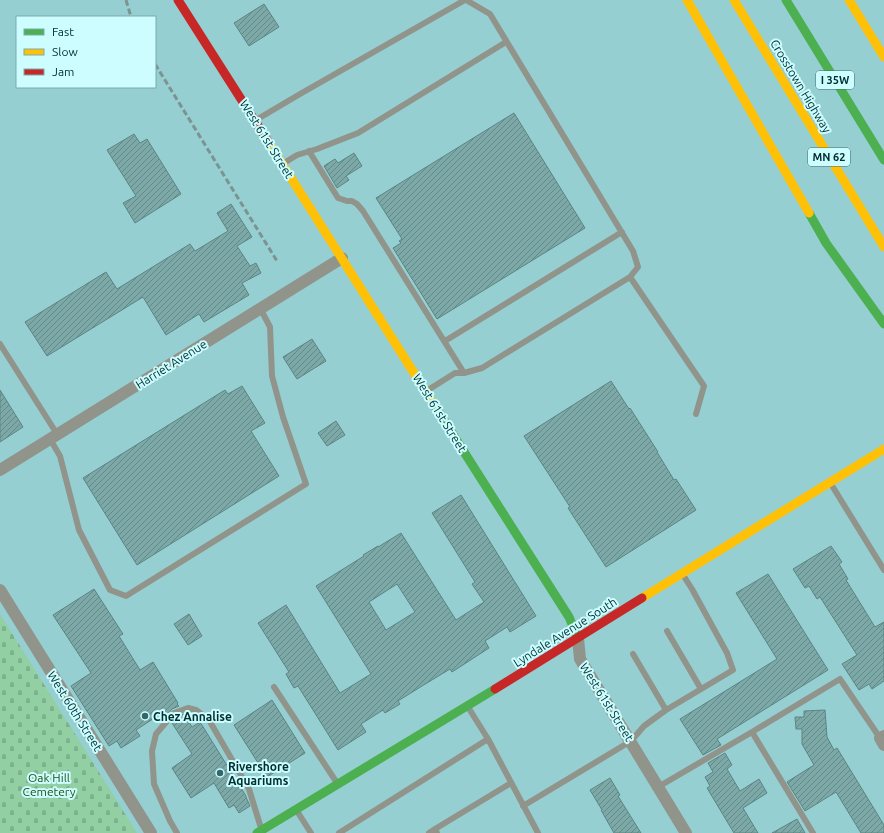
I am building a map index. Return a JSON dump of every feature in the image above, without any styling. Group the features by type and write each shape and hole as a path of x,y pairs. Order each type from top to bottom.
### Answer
{"main road":[{"name":"West 61st Street","path":"178,0 569,617 578,638"},
{"path":"686,0 826,243 884,324"},
{"name":"Crosstown Highway","path":"734,0 884,247"},
{"name":"I 35W","path":"786,0 884,160"},
{"path":"849,0 884,57"},
{"name":"Lyndale Avenue South","path":"259,832 578,638 884,449"}],"street":[{"name":"Harriet Avenue","path":"0,470 342,258"},
{"name":"West 60th Street","path":"0,590 151,833"},
{"name":"West 61st Street","path":"578,638 580,659 686,833"}],"lane":[{"path":"255,121 465,0 490,14 622,232 633,251 638,267 630,277 482,368 464,373 455,373 426,391"},
{"path":"282,164 297,155 358,133 506,42"},
{"path":"309,151 338,198 352,201 363,211 464,373"},
{"path":"444,341 622,232"},
{"path":"630,277 704,386 696,414"},
{"path":"0,344 54,437 79,530 110,590 126,596 306,484 283,417 272,376 270,327 260,308"},
{"path":"830,482 884,570"},
{"path":"523,806 631,741 644,726 666,710 733,670 727,653 696,596 682,574"},
{"path":"666,631 701,689"},
{"path":"633,654 666,710"},
{"path":"658,787 840,679 883,740"},
{"path":"274,687 338,784"},
{"path":"467,706 488,739 538,833"},
{"path":"177,833 154,784 152,751 156,734 174,713 188,708 196,710 209,720 249,788 259,832"},
{"path":"752,732 813,833"},
{"path":"339,833 488,739"},
{"path":"429,833 436,831 511,783"},
{"path":"296,809 311,833"}],"green space":[{"name":"Oak Hill Cemetery","path":"0,614 137,833 0,833"}],"building":[{"path":"264,4 279,27 249,46 234,23"},
{"path":"514,113 585,228 437,319 393,248 401,243 399,241 402,239 376,198"},
{"path":"134,134 140,143 147,139 181,194 135,223 123,203 136,196 107,150"},
{"path":"354,153 362,166 346,176 349,180 337,188 324,166 335,159 338,163"},
{"path":"231,204 252,237 237,246 250,266 256,263 261,273 242,283 249,295 204,322 199,314 166,335 143,297 47,356 25,322 106,272 117,289 190,244 195,251 228,231 217,213"},
{"path":"312,339 326,361 297,379 283,357"},
{"path":"611,381 658,452 674,480 676,479 696,510 606,567 568,508 570,507 524,436"},
{"path":"242,386 265,423 251,431 279,476 137,565 83,478 225,390 228,394"},
{"path":"0,390 23,427 0,442"},
{"path":"336,421 345,435 327,446 318,433"},
{"path":"461,495 536,616 510,632 507,627 485,641 489,648 452,672 450,669 398,701 400,704 385,713 383,710 361,724 366,732 338,750 298,686 294,688 286,674 289,672 258,623 286,605 340,693 371,674 316,586 364,556 363,555 401,533 456,620 484,602 472,584 475,582 432,513","holes":["397,584 415,612 386,630 369,602"]},
{"path":"831,546 842,562 839,564 848,579 846,580 875,627 884,622 884,681 872,689 869,684 859,690 842,664 857,655 820,597 817,599 809,586 805,588 793,569"},
{"path":"768,574 828,670 717,739 721,745 703,755 680,719 777,659 736,593"},
{"path":"94,589 123,634 119,636 140,670 153,662 179,706 172,709 167,715 165,711 136,730 140,736 121,748 117,741 109,746 71,686 91,673 53,615"},
{"path":"189,614 202,636 188,645 174,624"},
{"path":"272,700 305,753 267,777 234,725"},
{"path":"825,710 827,737 834,750 837,748 884,825 884,833 861,833 836,792 805,811 787,782 814,765 802,744 802,729 796,729 795,717 804,717 804,711"},
{"name":"Rivershore Aquariums","path":"184,714 192,727 200,722 246,796 250,806 239,813 234,805 229,808 214,783 191,798 172,768 192,754 172,723 177,717"},
{"path":"725,753 732,765 727,769 740,791 759,779 767,793 743,808 758,833 734,833 707,788 710,786 705,777 713,772 708,763"},
{"path":"610,778 620,795 618,796 641,833 614,833 601,810 590,790"},
{"path":"797,819 805,833 772,833"}],"railway":[{"path":"126,0 131,16"},
{"path":"156,66 277,261"}],"traffic: fast":[{"path":"786,0 884,160"},
{"path":"809,213 826,243 884,324"},
{"path":"431,400 569,617 578,638"},
{"path":"257,833 495,689"}],"traffic: slow":[{"path":"687,0 809,213"},
{"path":"734,0 884,247"},
{"path":"849,0 884,57"},
{"path":"269,143 431,400"},
{"path":"642,598 884,449"}],"traffic: jam":[{"path":"178,0 269,143"},
{"path":"495,689 642,598"}],"place":[{"name":"Chez Annalise","path":"145,716"},
{"name":"Rivershore Aquariums","path":"220,773"}]}
